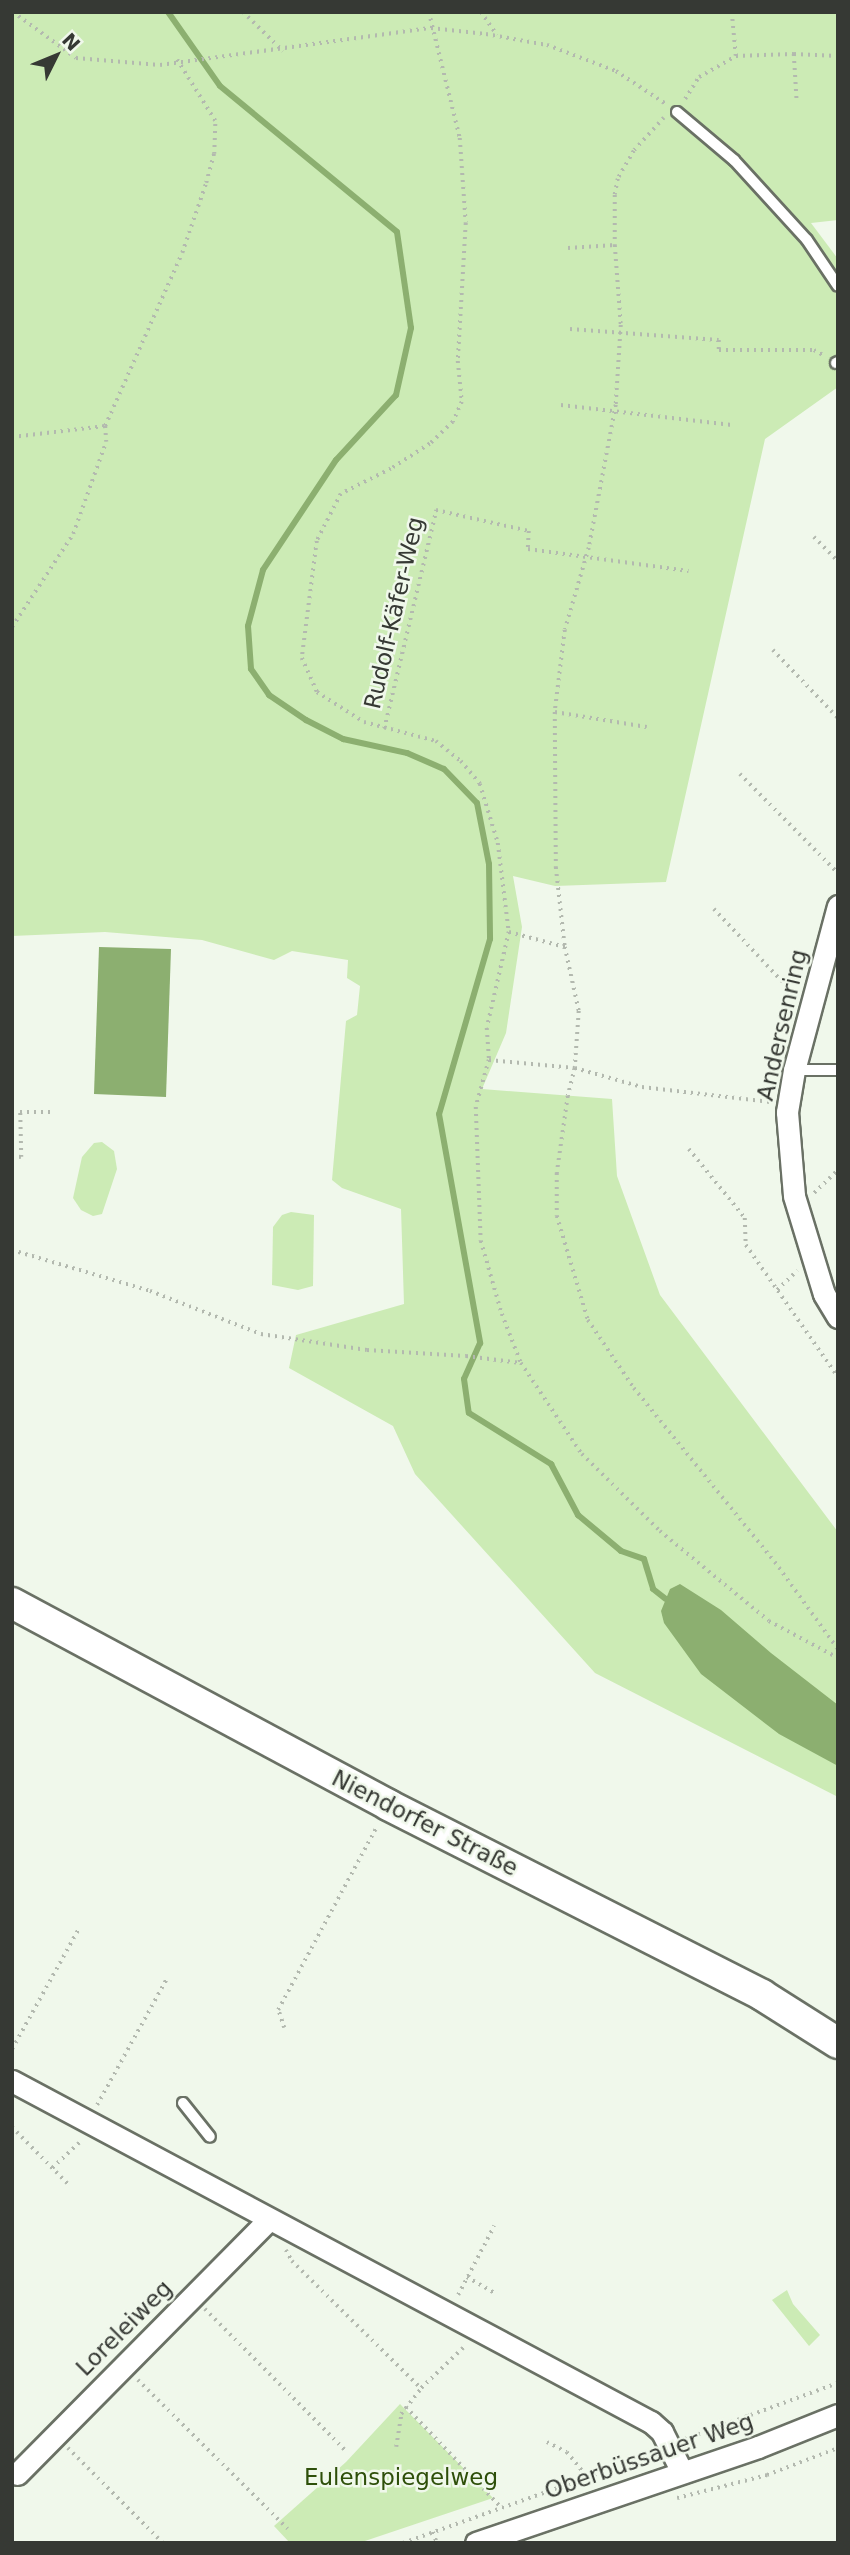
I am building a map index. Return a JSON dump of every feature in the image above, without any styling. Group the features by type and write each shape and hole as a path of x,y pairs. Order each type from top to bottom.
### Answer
{"main road":[{"name":"Niendorfer Straße","path":"12,1603 388,1805 762,1995 838,2043"}],"street":[{"name":"Andersenring","path":"838,906 794,1070 788,1104 794,1196 824,1294 838,1317"},
{"path":"12,2081 268,2220 651,2422 662,2432 682,2472"},
{"name":"Loreleiweg","path":"17,2473 268,2220"},
{"name":"Oberbüssauer Weg","path":"476,2543 758,2447 838,2415"}],"lane":[{"path":"675,110 734,160 807,240 838,286"},
{"path":"794,1070 838,1070"},
{"path":"183,2103 210,2137"}],"path":[{"path":"13,12 76,58 160,65 211,56 282,51 431,28 499,36 547,46 616,71 675,110"},
{"path":"243,12 282,51"},
{"path":"429,12 460,138 466,223 458,360 462,402 453,422 430,444 391,469 341,494 317,541 302,658 317,692 364,722 436,741 461,761 480,784 498,844 509,932 487,1028 489,1060 476,1107 481,1241 502,1314 520,1363 582,1454 660,1531 769,1621 838,1658"},
{"path":"481,12 499,36"},
{"path":"732,12 736,56"},
{"path":"794,54 797,103"},
{"path":"838,56 736,56 699,77 675,110 634,151 618,179 615,245 619,334 616,411 607,469 587,558 565,630 555,712 556,867 565,947 579,1011 575,1068 568,1096 557,1173 557,1216 588,1320 634,1388 775,1562 838,1649"},
{"path":"12,626 73,534 106,442 104,426 182,253 214,154 215,121 177,61"},
{"path":"568,248 615,245"},
{"path":"570,329 719,340 719,350 814,350 837,362"},
{"path":"561,405 732,425"},
{"path":"12,437 104,426"},
{"name":"Rudolf-Käfer-Weg","path":"384,729 436,510 529,531 528,549 587,558"},
{"path":"814,537 838,561"},
{"path":"587,558 689,571"},
{"path":"773,650 838,718"},
{"path":"555,712 647,727"},
{"path":"740,774 838,873"},
{"path":"713,909 810,1011"},
{"path":"509,932 565,947"},
{"path":"489,1060 575,1068 642,1087 788,1104"},
{"path":"12,1156 21,1157 20,1112 54,1112"},
{"path":"689,1149 745,1218 747,1245 838,1377"},
{"path":"798,1209 838,1170"},
{"path":"12,1250 150,1290 261,1334 367,1350 466,1356 520,1363"},
{"path":"777,1290 795,1272 815,1264"},
{"path":"284,2028 278,2010 388,1805"},
{"path":"12,2049 78,1930"},
{"path":"52,2168 92,2124 167,1978"},
{"path":"12,2127 69,2185"},
{"path":"268,2220 292,2261 421,2388"},
{"path":"447,2315 494,2226"},
{"path":"467,2277 497,2294"},
{"path":"192,2297 346,2452"},
{"path":"396,2447 401,2414 406,2407 421,2388 479,2332"},
{"path":"124,2366 288,2529"},
{"path":"402,2543 588,2478 696,2433 838,2383"},
{"path":"406,2407 501,2508"},
{"path":"55,2435 163,2543"},
{"path":"547,2441 567,2452 588,2478"},
{"path":"669,2500 766,2475 838,2448"},
{"path":"433,2532 437,2543"}],"green space":[{"path":"12,12 838,12 838,220 811,223 838,259 838,387 765,439 666,882 555,886 513,876 522,927 506,1033 482,1089 612,1099 617,1176 660,1295 838,1532 838,1797 595,1673 415,1474 393,1426 289,1368 296,1335 404,1304 401,1209 342,1188 332,1180 346,1021 357,1015 360,986 347,978 348,960 292,951 274,960 202,940 105,932 12,936"},
{"path":"102,1142 114,1151 117,1169 102,1214 93,1216 81,1210 73,1198 82,1157 94,1143"},
{"path":"291,1212 314,1215 313,1286 298,1290 272,1285 273,1227 282,1215"},
{"path":"787,2290 793,2304 820,2335 809,2346 772,2300"},
{"name":"Eulenspiegelweg","path":"400,2404 493,2498 359,2543 290,2543 274,2526 346,2462"}],"shaded area":[{"path":"99,947 171,949 166,1097 94,1094"},
{"path":"680,1584 721,1610 838,1705 838,1766 779,1734 701,1674 664,1623 661,1611 670,1589"}],"waterway":[{"path":"168,12 220,86 397,232 411,328 396,395 336,460 263,570 248,626 251,669 269,695 306,720 343,739 407,753 444,769 477,803 489,864 490,939 439,1114 480,1343 464,1379 469,1413 551,1464 578,1515 621,1551 644,1559 653,1589 666,1599"}]}
